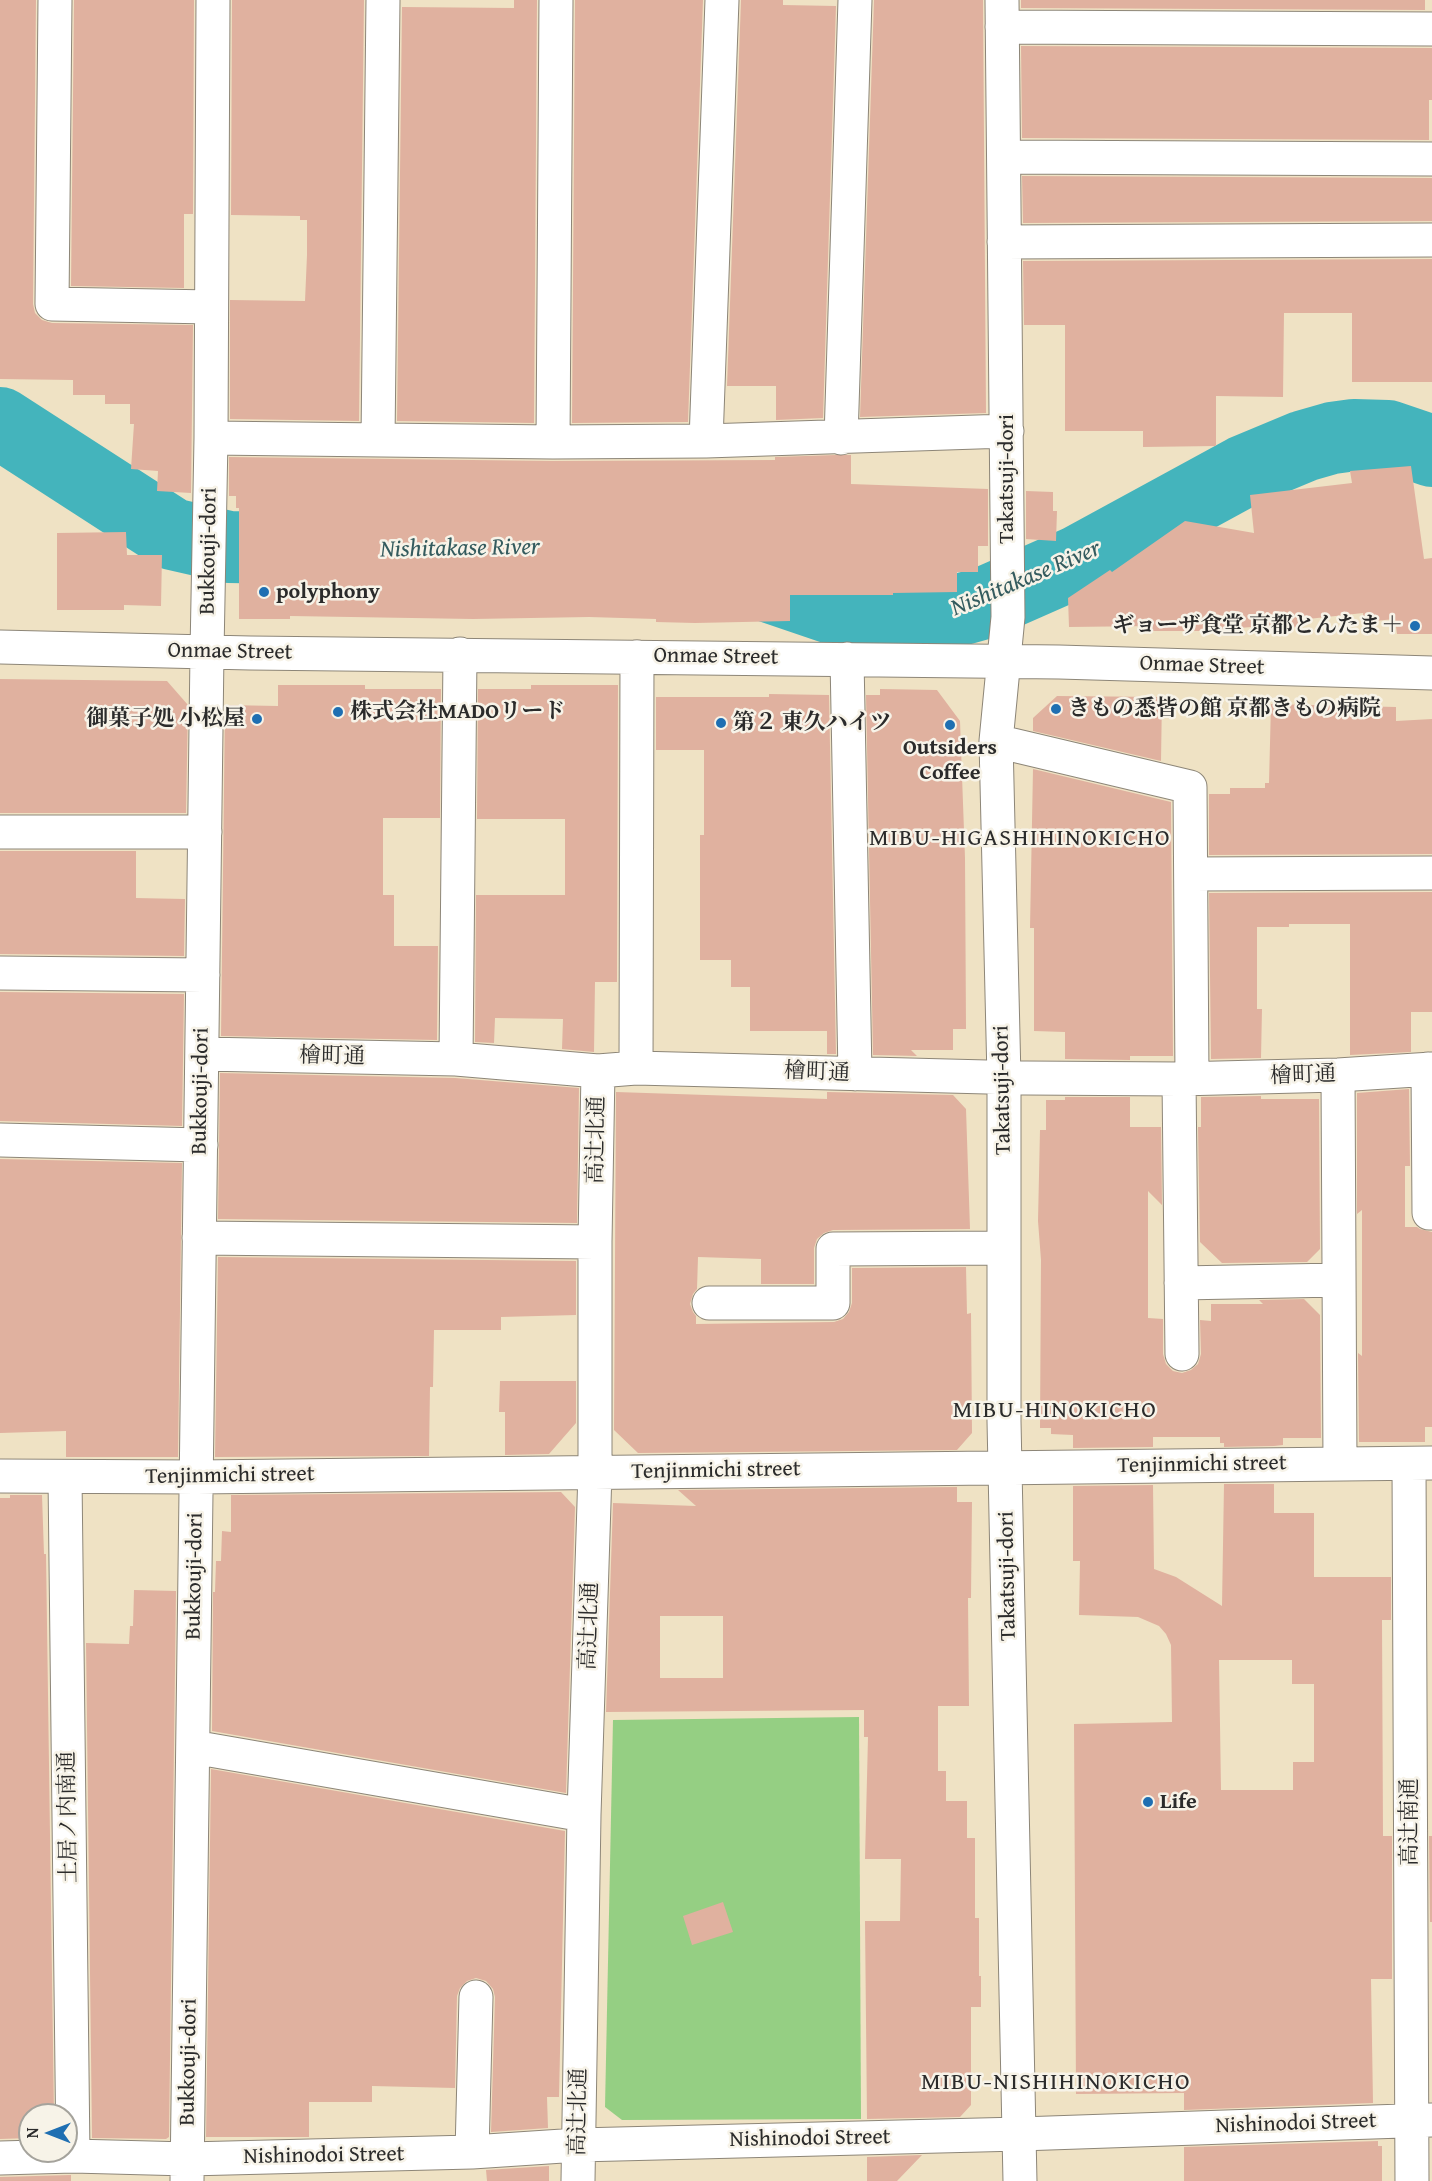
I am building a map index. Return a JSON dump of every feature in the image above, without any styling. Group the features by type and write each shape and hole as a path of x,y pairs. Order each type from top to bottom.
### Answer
{"street":[{"path":"55,0 52,304 212,307"},
{"name":"Bukkouji-dori","path":"188,2170 208,566 212,438 213,0"},
{"path":"378,440 383,0"},
{"path":"553,442 556,0"},
{"path":"706,441 722,0"},
{"path":"841,438 855,0"},
{"path":"1002,13 1432,30"},
{"name":"Takatsuji-dori","path":"1002,13 1008,617 996,741 1004,1078 1004,1421 1020,2181"},
{"path":"1004,157 1432,159"},
{"path":"1004,242 1432,240"},
{"path":"212,438 553,442 706,441 1007,431"},
{"name":"Onmae Street","path":"0,647 207,652 847,659 1432,673"},
{"path":"456,1059 460,654"},
{"path":"636,1068 637,657"},
{"path":"847,659 855,1074"},
{"path":"996,741 1190,787 1191,874 1181,1283 1182,1354"},
{"path":"0,832 205,832"},
{"path":"1191,874 1432,873"},
{"path":"0,973 203,975"},
{"name":"檜町通","path":"202,1054 456,1059 598,1071 636,1068 1004,1078 1185,1079 1338,1075 1430,1069"},
{"path":"1430,1069 1429,1213 1432,1213"},
{"name":"高辻北通","path":"578,2181 584,1815 595,1472 598,1071"},
{"path":"1338,1075 1340,1464"},
{"path":"0,1140 201,1145"},
{"path":"199,1238 595,1242"},
{"path":"709,1303 833,1303 833,1249 1004,1248"},
{"path":"1181,1283 1339,1280"},
{"name":"Tenjinmichi street","path":"0,1476 197,1477 1420,1463"},
{"name":"高辻南通","path":"1412,2181 1422,2120 1420,1463"},
{"name":"土居ノ内南通","path":"65,1477 72,2103"},
{"path":"193,1747 584,1815"},
{"path":"472,2152 476,1997"},
{"name":"Nishinodoi Street","path":"188,2170 578,2145 1020,2134 1422,2120"},
{"path":"78,2157 188,2170"},
{"path":"0,2158 18,2158"}],"green space":[{"path":"859,1717 861,2119 622,2120 605,2107 613,1720"}],"building":[{"path":"0,0 36,0 33,304 35,313 42,320 52,323 193,325 191,493 157,491 158,471 131,469 134,424 130,424 130,404 105,404 105,395 73,395 73,380 0,379"},
{"path":"74,0 194,0 193,214 184,214 184,288 71,286"},
{"path":"232,0 364,0 359,421 230,419 230,300 305,301 307,255 307,220 300,220 300,216 231,215"},
{"path":"514,0 537,0 534,423 397,421 402,7 514,8"},
{"path":"575,0 703,0 688,422 572,423"},
{"path":"741,0 783,0 783,5 836,6 823,418 776,420 776,386 727,386"},
{"path":"874,0 983,0 986,413 860,417"},
{"path":"1021,0 1425,0 1425,10 1021,8"},
{"path":"1021,46 1432,48 1429,140 1022,138"},
{"path":"1022,176 1432,178 1432,221 1023,223"},
{"path":"1432,259 1432,382 1352,382 1352,313 1284,313 1283,397 1216,396 1216,446 1143,447 1143,431 1065,431 1065,325 1024,325 1023,261"},
{"path":"851,455 851,484 988,489 988,546 978,546 978,572 957,572 957,592 893,593 893,595 790,595 790,621 695,623 589,617 473,619 290,616 290,619 239,619 239,508 236,508 236,496 229,496 229,457 553,461 775,460 775,457"},
{"path":"1411,466 1424,559 1432,558 1432,634 1397,634 1395,619 1364,622 1363,613 1299,620 1299,627 1263,630 1262,626 1207,631 1151,631 1151,626 1069,627 1068,598 1110,570 1112,572 1185,521 1254,533 1250,495 1352,483 1350,471"},
{"path":"1026,491 1053,492 1053,511 1057,511 1056,541 1026,539"},
{"path":"126,532 127,555 162,555 161,606 124,605 124,610 57,610 57,533"},
{"path":"0,679 167,681 188,705 186,813 0,813"},
{"path":"278,685 365,685 365,689 441,689 440,818 383,818 383,895 394,895 394,946 438,946 437,1040 221,1036 225,705 278,706"},
{"path":"531,685 618,685 617,982 595,982 594,1052 562,1049 563,1019 495,1018 494,1043 475,1042 476,895 565,895 565,819 477,819 478,689 531,689"},
{"path":"880,689 937,690 960,721 965,858 966,1029 953,1029 953,1050 911,1050 917,1056 873,1055 866,695 880,695"},
{"path":"769,694 829,695 836,1054 827,1054 827,1031 750,1031 750,987 731,987 731,960 700,960 700,835 704,835 704,750 656,750 656,697 769,697"},
{"path":"1057,696 1162,697 1161,761 1033,731 1033,718"},
{"path":"1271,704 1396,707 1396,721 1432,719 1432,854 1209,855 1209,794 1230,794 1230,788 1265,788 1265,783 1269,783"},
{"path":"1033,769 1171,802 1173,1056 1130,1056 1130,1060 1065,1059 1065,1032 1034,1031 1034,928 1030,928"},
{"path":"0,851 136,851 136,898 185,899 184,956 0,954"},
{"path":"1432,892 1432,1012 1411,1012 1411,1052 1350,1055 1350,924 1289,924 1289,927 1257,927 1257,1009 1262,1009 1261,1058 1211,1059 1209,893"},
{"path":"0,992 184,994 182,1126 0,1121"},
{"path":"220,1073 455,1078 579,1088 577,1223 218,1219"},
{"path":"1409,1089 1410,1166 1405,1166 1405,1227 1417,1227 1432,1232 1432,1427 1425,1427 1425,1442 1359,1442 1358,1353 1362,1356 1362,1210 1357,1214 1357,1093"},
{"path":"616,1092 827,1099 827,1092 953,1095 966,1109 970,1229 833,1230 824,1233 817,1239 814,1248 814,1284 761,1284 761,1259 698,1257 697,1289 690,1304 696,1316 696,1324 834,1322 843,1319 852,1303 852,1268 966,1267 967,1314 971,1313 972,1433 957,1450 638,1453 614,1430"},
{"path":"1261,1096 1261,1099 1319,1099 1320,1249 1307,1262 1222,1263 1200,1242 1198,1127 1201,1127 1201,1097"},
{"path":"1065,1097 1130,1097 1130,1127 1161,1127 1162,1205 1148,1191 1148,1318 1163,1319 1163,1354 1166,1364 1173,1371 1182,1373 1198,1364 1201,1354 1200,1320 1211,1321 1211,1304 1263,1304 1259,1300 1304,1299 1320,1315 1321,1438 1283,1438 1283,1445 1274,1446 1224,1447 1224,1443 1220,1443 1220,1437 1153,1437 1153,1447 1073,1448 1073,1435 1051,1434 1051,1428 1040,1428 1041,1260 1038,1221 1040,1130 1046,1130 1046,1100 1065,1100"},
{"path":"0,1159 182,1163 178,1457 66,1457 66,1431 0,1433"},
{"path":"218,1257 576,1261 576,1315 501,1317 501,1330 434,1330 429,1456 215,1457"},
{"path":"500,1381 576,1381 576,1423 549,1454 505,1455 505,1412 499,1412"},
{"name":"Life","path":"1224,1484 1274,1484 1274,1513 1314,1513 1314,1577 1391,1577 1391,1620 1382,1620 1383,1836 1392,1836 1392,1979 1371,1979 1373,2103 1184,2110 1184,2093 1076,2094 1074,1724 1172,1722 1171,1645 1166,1634 1159,1626 1138,1617 1079,1615 1080,1561 1073,1561 1073,1486 1153,1485 1154,1569 1176,1577 1222,1606","holes":["1219,1660 1292,1660 1292,1684 1314,1684 1314,1762 1293,1762 1293,1790 1221,1790"]},
{"path":"957,1487 957,1502 972,1502 971,1598 968,1598 969,1706 938,1706 938,1771 946,1771 946,1801 967,1801 967,1838 975,1838 975,1918 979,1918 981,2007 971,2007 971,2105 960,2117 867,2119 865,1921 900,1921 901,1859 865,1859 868,1737 864,1737 864,1710 606,1712 613,1503 696,1506 678,1490","holes":["660,1616 723,1616 723,1678 660,1678"]},
{"path":"561,1492 575,1507 566,1793 212,1731 213,1592 215,1592 216,1561 221,1561 222,1531 231,1532 231,1495"},
{"path":"10,1495 42,1495 44,1554 46,1554 54,2103 18,2103 18,2138 0,2139 0,1498 10,1498"},
{"path":"134,1590 176,1591 169,2137 166,2139 92,2138 86,1643 129,1644 130,1626 133,1626"},
{"path":"211,1769 565,1831 559,2097 547,2097 548,2128 491,2132 495,1997 493,1989 486,1981 476,1978 467,1981 460,1988 457,1996 455,2088 372,2086 372,2102 309,2102 309,2137 206,2137"},
{"path":"1429,1836 1432,1836 1432,1922 1430,1922"},
{"path":"723,1902 733,1932 692,1945 683,1916"},
{"path":"1378,2141 1378,2146 1382,2146 1382,2181 1184,2181 1184,2147"},
{"path":"922,2155 897,2181 867,2181 867,2157"},
{"path":"549,2166 549,2181 487,2181 486,2170"},
{"path":"71,2175 71,2181 0,2181 0,2177"}],"waterway":[{"name":"Nishitakase River","path":"0,423 172,534 229,547 340,549"},
{"name":"Nishitakase River","path":"704,548 764,585 861,618 934,617 984,603 1077,562 1244,471 1304,446 1354,435 1388,436 1432,451"}],"place":[{"name":"polyphony","path":"264,592"},
{"name":"ギョーザ食堂 京都とんたま＋","path":"1415,626"},
{"name":"きもの悉皆の館 京都きもの病院","path":"1056,709"},
{"name":"株式会社MADOリード","path":"338,712"},
{"name":"御菓子処 小松屋","path":"257,719"},
{"name":"第２ 東久ハイツ","path":"721,723"},
{"name":"Outsiders Coffee","path":"950,725"},
{"name":"Life","path":"1148,1802"}],"district":[{"name":"MIBU-HIGASHIHINOKICHO","path":"1020,839"},
{"name":"MIBU-HINOKICHO","path":"1055,1411"},
{"name":"MIBU-NISHIHINOKICHO","path":"1056,2083"}]}
